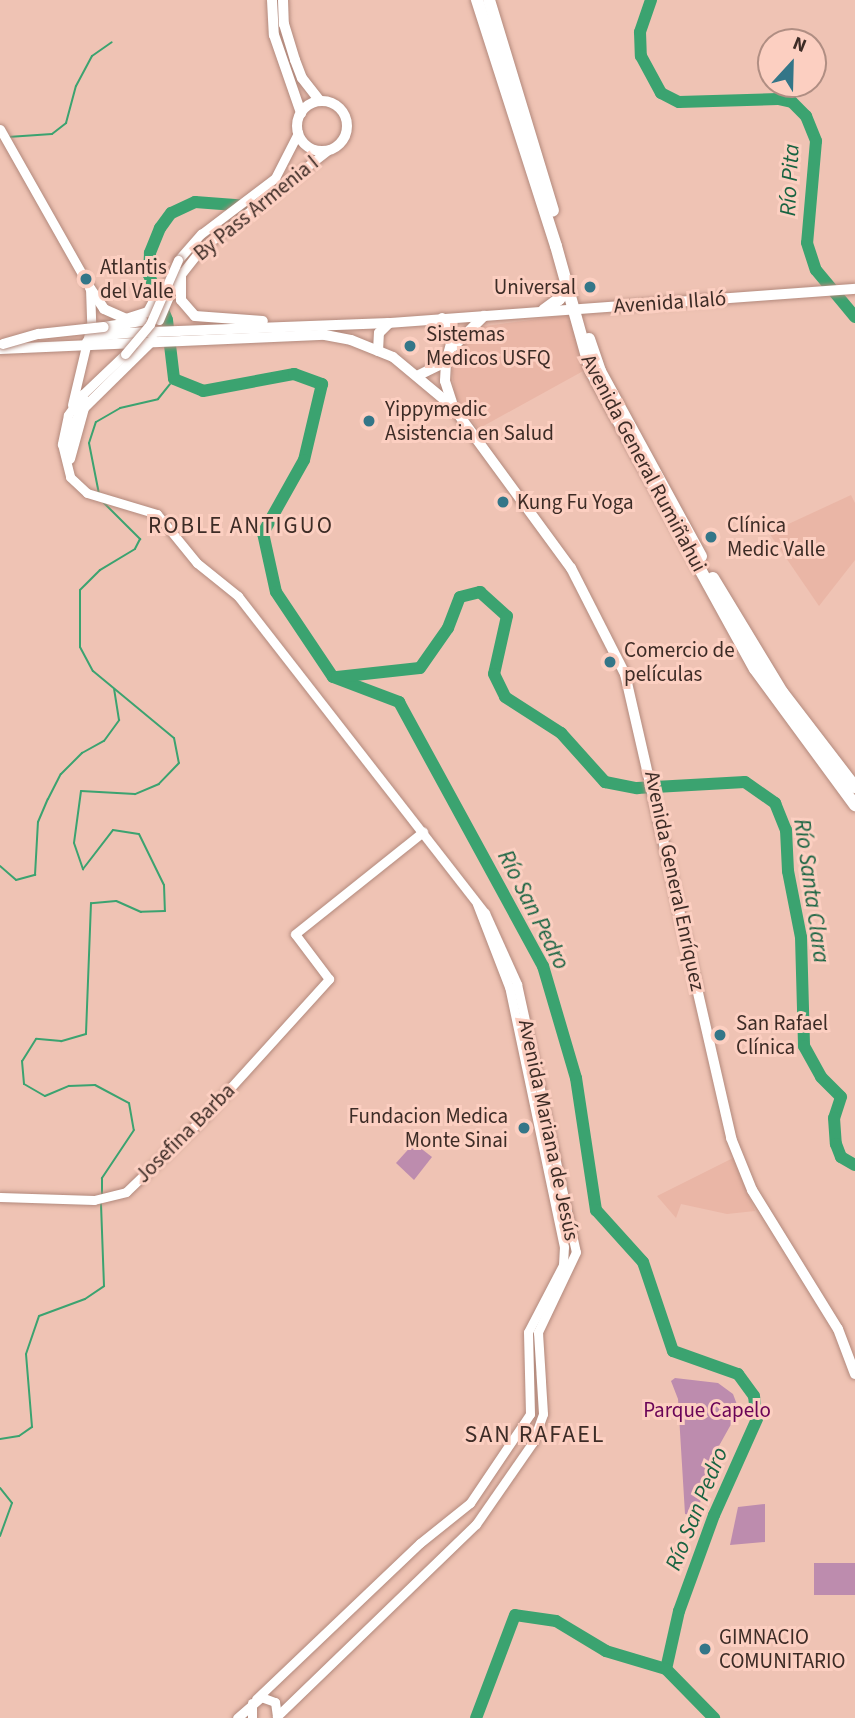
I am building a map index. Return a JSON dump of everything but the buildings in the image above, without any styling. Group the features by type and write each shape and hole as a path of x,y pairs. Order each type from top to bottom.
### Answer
{"highway":[{"name":"Avenida General Rumiñahui","path":"484,3 566,282 600,371 704,563 782,692 855,787"},
{"name":"Avenida General Rumiñahui","path":"484,3 577,308 591,371 731,627 775,700 855,805"},
{"path":"544,310 559,299 566,282"}],"main road":[{"path":"272,0 274,35 301,113 298,133 312,149 327,151 341,144 347,122 335,105 320,101 302,78 292,51 283,0"},
{"path":"301,113 320,101"},
{"path":"90,288 111,314 137,318 153,306 178,260"},
{"path":"181,272 178,293 185,307 201,318 319,326"},
{"name":"Avenida Ilaló","path":"442,318 855,289"},
{"path":"1,346 39,334 131,325 157,310"},
{"path":"190,334 325,335 378,351 419,374 434,372 446,362 453,347 486,315"},
{"path":"1,346 442,318 452,331 453,347"},
{"path":"378,351 379,332 389,323"},
{"path":"70,459 84,408 157,337"},
{"name":"Avenida General Enríquez","path":"446,362 445,381 453,407"},
{"name":"Avenida General Enríquez","path":"419,374 453,407 571,568 600,617 625,674 651,772 731,1138 752,1190 838,1329 855,1374"}],"street":[{"path":"0,129 90,288 87,342 71,410"},
{"name":"By Pass Armenia I","path":"83,490 62,453 71,410 138,343 157,310 178,260 201,234 275,178 298,133"},
{"name":"By Pass Armenia I","path":"83,490 70,459 72,427 84,396 149,336 181,272 210,241 285,186 327,151"},
{"name":"Avenida Mariana de Jesús","path":"83,490 134,503 164,519 197,563 238,596 477,902 517,984 575,1258 538,1332 541,1424 495,1500 277,1717"},
{"name":"Josefina Barba","path":"0,1197 94,1200 108,1199 125,1192 203,1118 329,979 295,934 423,832"},
{"name":"Avenida Mariana de Jesús","path":"237,1718 420,1543 463,1510 490,1478 530,1413 529,1328 565,1257 509,987 477,902"},
{"path":"565,1257 575,1258"},
{"path":"252,1718 255,1700 266,1697 275,1702 277,1717"}],"shaded area":[{"path":"569,315 585,370 478,429 455,396 452,371 458,351 477,327"},
{"path":"851,495 855,503 855,560 819,606 769,533"},
{"path":"733,1158 755,1211 727,1214 681,1204 676,1218 657,1196"}],"green space":[{"path":"414,1143 432,1157 414,1180 396,1163"},
{"name":"Parque Capelo","path":"675,1378 718,1383 733,1394 739,1410 715,1453 696,1516 685,1514 678,1399 671,1381"},
{"path":"765,1504 765,1542 730,1545 738,1507"},
{"path":"814,1563 855,1563 855,1595 814,1595"}],"waterway":[{"name":"Río Pita","path":"651,0 640,32 641,56 661,93 679,102 778,99 792,102 806,116 816,141 807,243 816,270 855,317"},
{"path":"8,137 52,134 66,123 76,86 92,56 112,42"},
{"name":"Río San Pedro","path":"268,194 248,206 195,202 171,213 160,228 150,253 149,275 167,320 174,379 203,391 294,374 322,384 304,460 263,533 276,592 333,677 399,702 543,966 576,1078 596,1210 643,1262 673,1351 738,1374 754,1396 757,1419 714,1515 679,1611 666,1669 606,1651 556,1621 515,1615 476,1718"},
{"path":"99,494 89,443 96,422 120,408 158,399 170,384"},
{"path":"100,499 140,539 135,549 100,570 80,590 80,647 93,671 174,738 179,763 159,784 135,794 81,791 74,843 83,869 113,830 139,834 164,885 165,911 141,912 116,901 91,903 86,1034 61,1041 36,1039 22,1061 24,1084 45,1096 69,1086 95,1085 129,1103 134,1130 102,1178 102,1194"},
{"name":"Río Santa Clara","path":"337,677 420,668 448,628 460,597 480,592 507,616 494,674 505,697 561,733 605,782 637,788 745,782 775,803 786,830 788,871 801,937 804,1046 821,1077 841,1097 834,1118 836,1144 841,1157 855,1165"},
{"path":"0,866 16,880 35,875 38,822 61,774 82,753 104,741 119,720 114,689"},
{"path":"0,1439 19,1436 32,1427 26,1354 39,1316 85,1299 104,1286 101,1203"},
{"path":"0,1488 12,1503 0,1536"},
{"path":"666,1669 714,1718"}],"place":[{"name":"Atlantis del Valle","path":"86,279"},
{"name":"Universal","path":"590,287"},
{"name":"Sistemas Medicos USFQ","path":"410,346"},
{"name":"Yippymedic Asistencia en Salud","path":"369,421"},
{"name":"Kung Fu Yoga","path":"503,502"},
{"name":"Clínica Medic Valle","path":"711,537"},
{"name":"Comercio de películas","path":"610,662"},
{"name":"San Rafael Clínica","path":"720,1035"},
{"name":"Fundacion Medica Monte Sinai","path":"524,1128"},
{"name":"GIMNACIO COMUNITARIO","path":"705,1649"}],"district":[{"name":"ROBLE ANTIGUO","path":"241,526"},
{"name":"SAN RAFAEL","path":"535,1435"}]}
